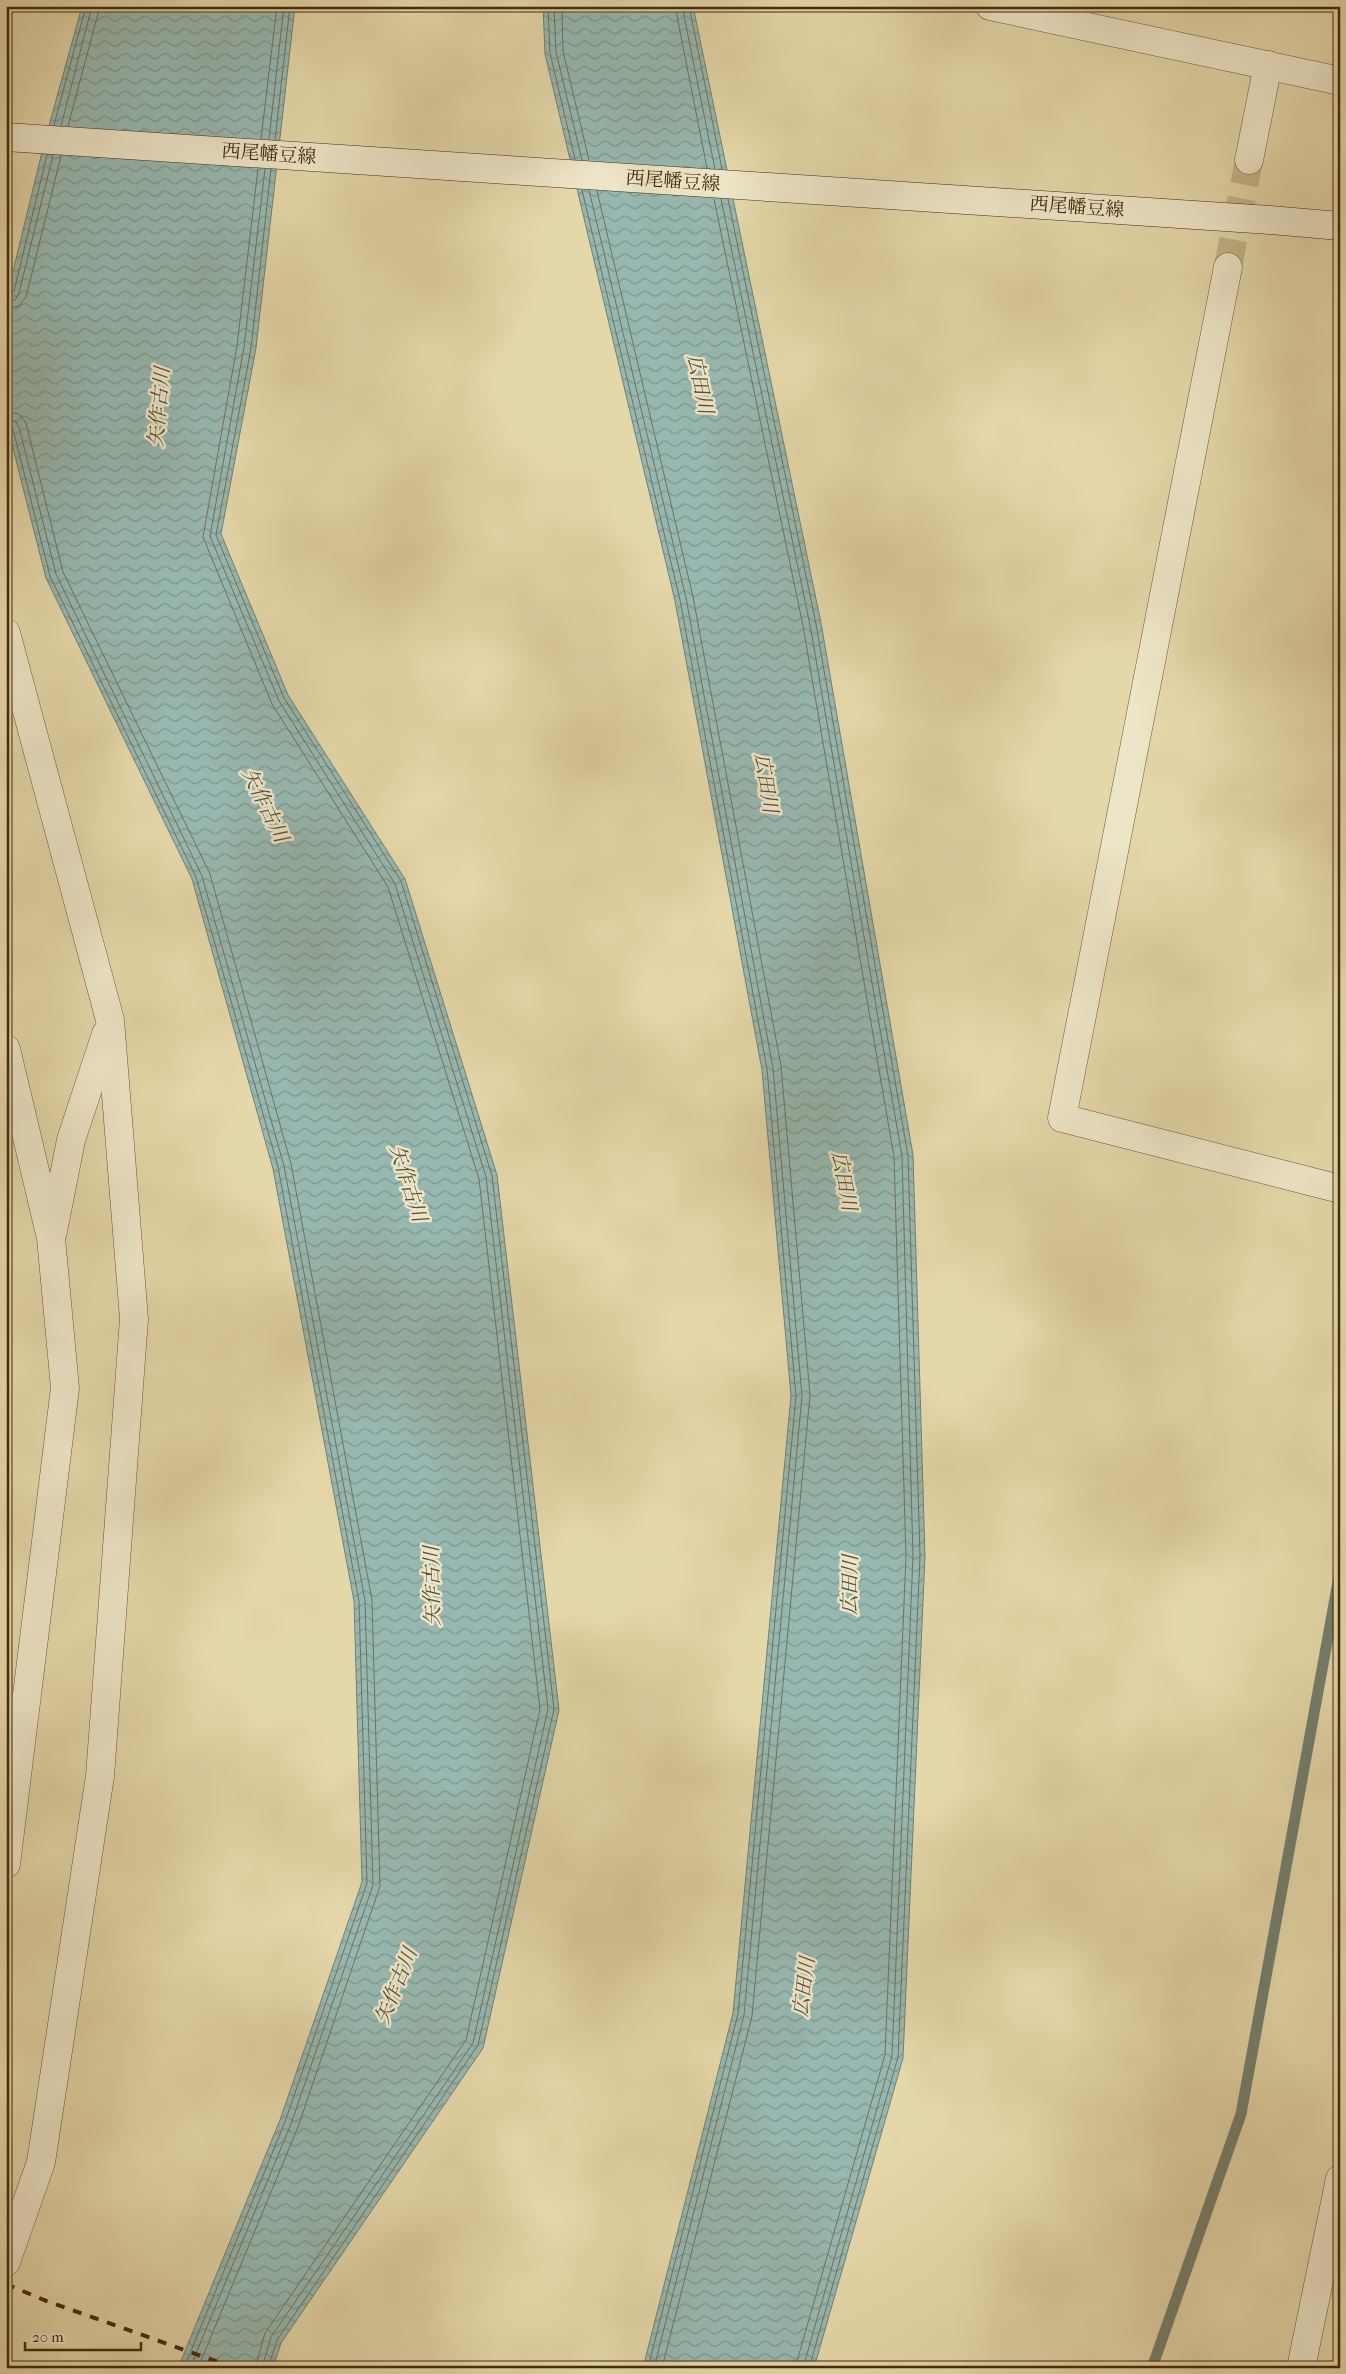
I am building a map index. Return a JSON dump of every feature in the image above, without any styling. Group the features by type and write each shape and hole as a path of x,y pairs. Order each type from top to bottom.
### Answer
{"street":[{"path":"990,6 1340,81"},
{"path":"1249,160 1268,65"},
{"name":"西尾幡豆線","path":"6,137 1340,226"},
{"path":"1228,267 1062,1118 1340,1189"},
{"path":"6,633 110,1020 134,1319 100,1776 41,2162 6,2262"},
{"path":"51,1238 71,1140 110,1020"},
{"path":"6,1049 51,1238 65,1388 6,1864"},
{"path":"1301,2368 1340,2179"}],"water":[{"name":"矢作古川","path":"82,6 295,6 256,348 221,534 288,695 405,879 497,1175 559,1710 483,2048 281,2343 273,2368 178,2368 280,2120 362,1882 354,1601 273,1169 192,879 46,578 6,421 6,300 44,144"},
{"name":"広田川","path":"543,6 693,6 821,623 913,1155 925,1556 903,2058 814,2368 643,2368 733,2013 791,1396 762,1070 675,601 545,54"}],"waterway":[{"path":"1152,2368 1241,2114 1340,1571"}],"tunnel":[{"path":"1228,267 1249,160"}],"railway":[{"path":"6,2284 44,2300 235,2368"}]}
